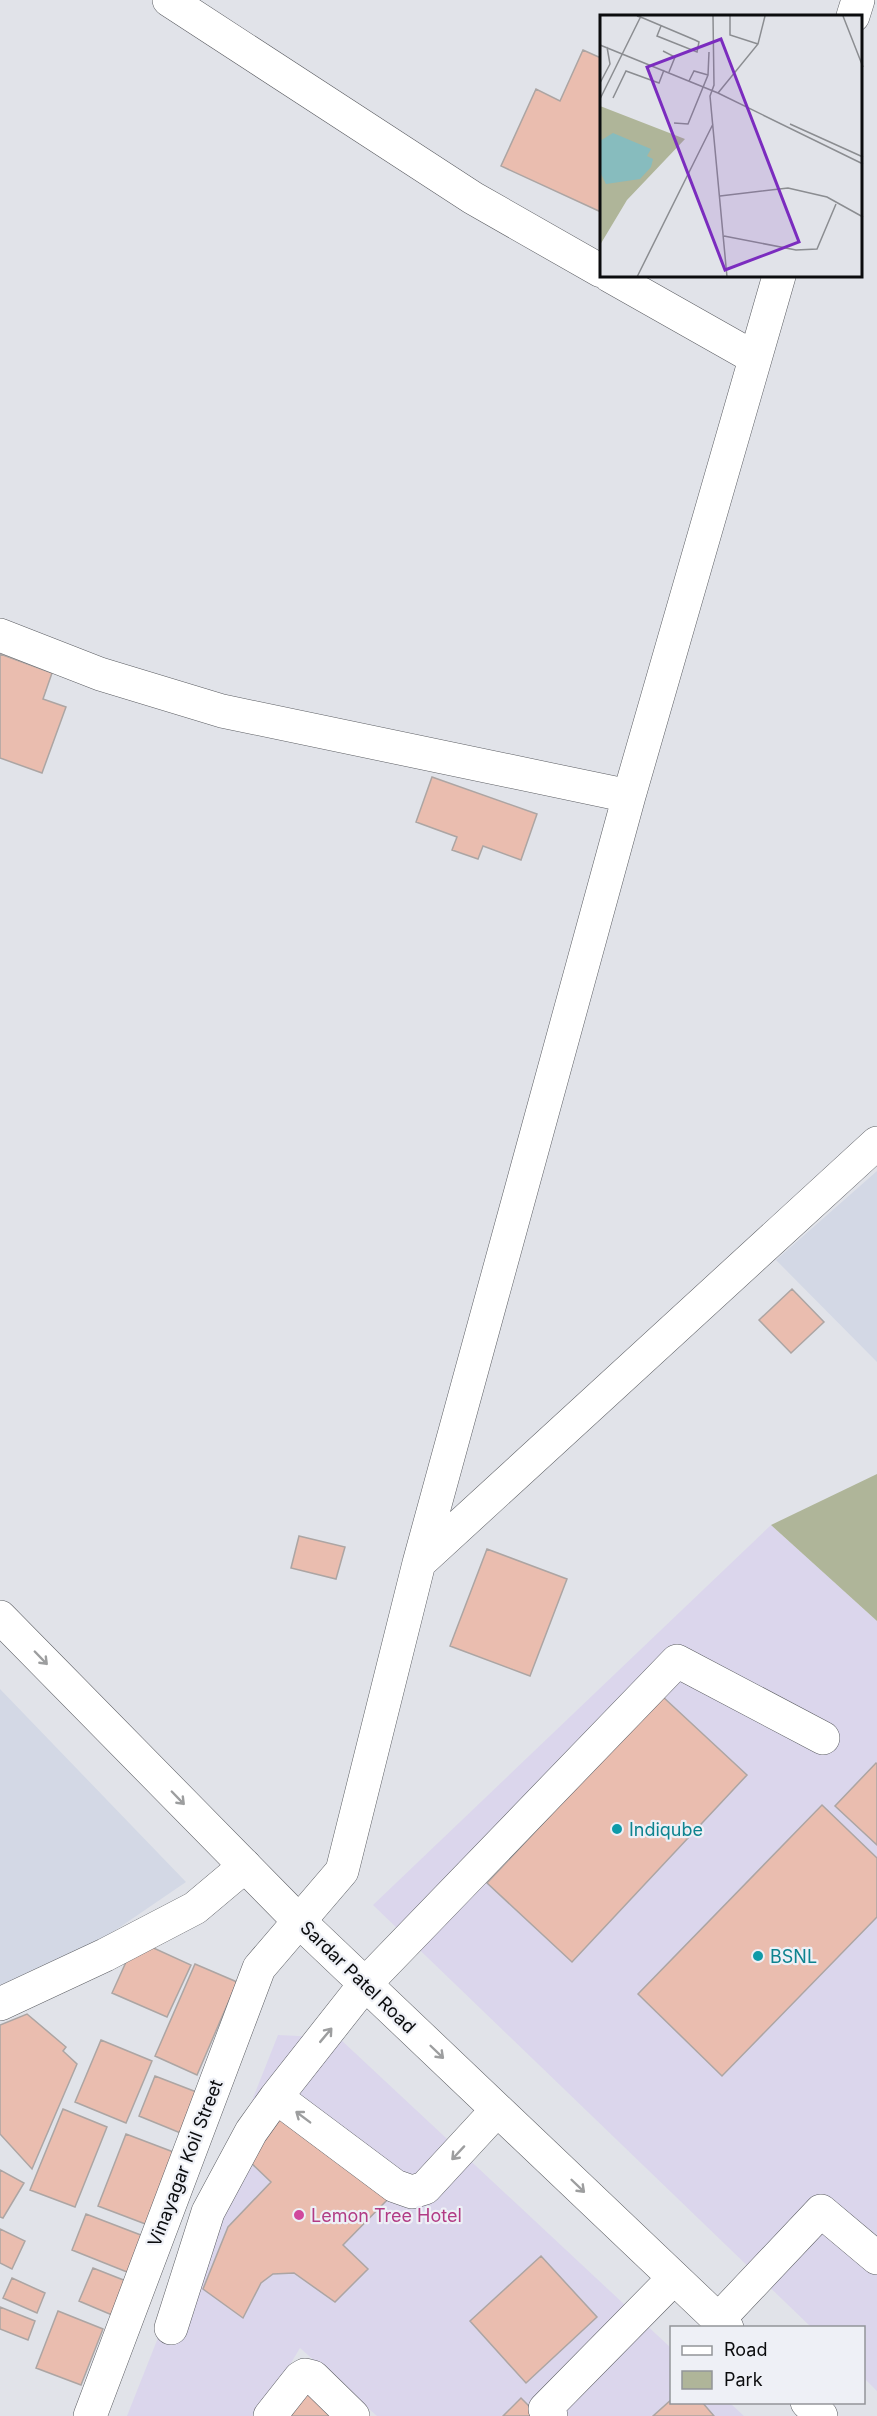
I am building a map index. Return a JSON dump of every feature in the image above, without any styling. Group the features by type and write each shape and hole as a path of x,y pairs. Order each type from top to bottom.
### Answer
{"main road":[{"path":"169,0 473,198 600,270"},
{"path":"853,15 858,0"},
{"path":"614,278 755,358"},
{"name":"Vinayagar Koil Street","path":"90,2416 259,1968 342,1871 419,1563 629,796 778,278"},
{"path":"0,635 100,674 222,711 629,796"},
{"path":"419,1563 877,1143"},
{"name":"Sardar Patel Road","path":"0,1617 300,1922 722,2324"},
{"path":"171,2328 208,2212 251,2132 276,2097 366,1984 677,1660 823,1738"},
{"path":"0,2004 105,1956 195,1908 245,1866"},
{"path":"276,2097 395,2186 411,2192 425,2188 497,2110"},
{"path":"722,2324 821,2211 877,2258"},
{"path":"551,2416 545,2409 674,2278"},
{"path":"270,2416 300,2378 305,2375 313,2377 353,2416"},
{"path":"808,2404 821,2416"}],"shaded area":[{"path":"877,1171 877,1362 776,1260"},
{"path":"771,1525 877,1621 877,2391 865,2379 865,2326 810,2326 373,1905"},
{"path":"0,1689 186,1882 82,1953 0,1986"},
{"path":"278,2035 339,2038 670,2347 670,2404 731,2404 744,2416 377,2416 300,2348 259,2416 127,2416"}],"green space":[{"path":"877,1474 877,1621 771,1525"}],"building":[{"path":"583,50 600,58 600,212 501,166 536,89 560,101"},
{"path":"0,654 52,673 43,699 66,707 42,773 0,758"},
{"path":"432,777 537,814 521,860 483,846 478,859 452,850 457,837 416,822"},
{"path":"792,1289 824,1322 791,1353 759,1320"},
{"path":"299,1536 345,1547 336,1579 291,1568"},
{"path":"487,1549 567,1579 530,1676 450,1646"},
{"name":"Indiqube","path":"662,1696 747,1775 572,1962 487,1883"},
{"path":"877,1764 877,1845 835,1806"},
{"name":"BSNL","path":"822,1805 877,1858 877,1917 722,2076 638,1994"},
{"path":"136,1940 191,1965 167,2017 112,1993"},
{"path":"195,1964 237,1982 197,2075 155,2056"},
{"path":"27,2014 66,2047 63,2051 77,2064 32,2169 0,2134 0,2025"},
{"path":"101,2040 152,2061 126,2123 75,2102"},
{"path":"155,2076 199,2093 183,2134 139,2116"},
{"path":"63,2109 107,2127 75,2207 30,2190"},
{"path":"286,2110 389,2198 343,2245 368,2269 335,2302 294,2273 273,2274 261,2283 243,2318 203,2289 228,2227 271,2182 246,2158"},
{"path":"126,2134 176,2153 148,2225 98,2206"},
{"path":"0,2170 24,2183 3,2218 0,2217"},
{"path":"86,2214 146,2237 132,2274 72,2250"},
{"path":"0,2229 25,2241 12,2269 0,2263"},
{"path":"541,2256 597,2317 526,2383 470,2321"},
{"path":"93,2268 126,2281 112,2315 79,2301"},
{"path":"12,2278 45,2293 37,2313 3,2298"},
{"path":"0,2307 35,2321 28,2340 0,2329"},
{"path":"58,2311 103,2329 81,2385 36,2368"},
{"path":"305,2389 335,2416 281,2416"},
{"path":"521,2398 539,2416 503,2416"},
{"path":"670,2401 670,2404 704,2404 714,2416 653,2416"}],"place":[{"name":"Indiqube","path":"617,1829"},
{"name":"BSNL","path":"758,1956"},
{"name":"Lemon Tree Hotel","path":"299,2215"}]}
